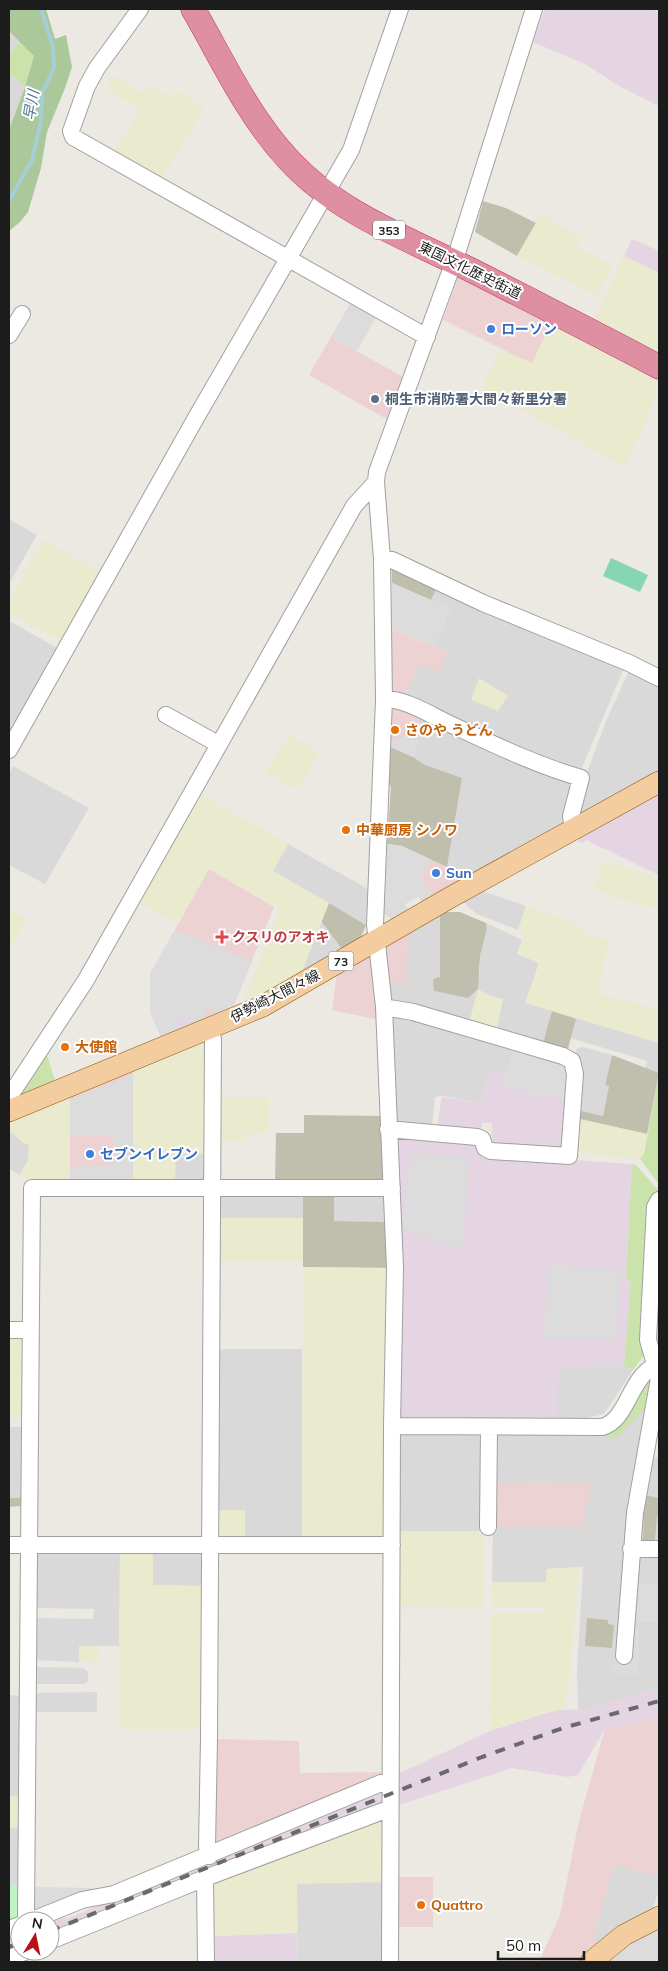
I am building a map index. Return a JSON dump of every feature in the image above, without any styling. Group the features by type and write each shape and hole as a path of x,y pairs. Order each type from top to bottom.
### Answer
{"highway":[{"name":"東国文化歴史街道","path":"193,9 252,111 270,137 288,160 325,192 392,232 659,367"}],"main road":[{"name":"伊勢崎大間々線","path":"9,1111 209,1029 286,994 377,939 659,782"},
{"path":"591,1962 624,1935 659,1917"}],"street":[{"path":"140,9 97,68 87,86 71,131 73,137 287,260 427,337"},
{"path":"9,750 325,192 351,150 400,9"},
{"path":"390,1962 392,1426 396,1268 388,1129 384,1008 377,939 376,880 384,698 382,559 376,482 377,472 454,262 534,9"},
{"path":"9,335 22,314"},
{"path":"9,1097 86,980 354,506 376,482"},
{"path":"382,559 392,560 484,603 629,663 659,678"},
{"path":"384,698 396,700 418,709 543,767 581,778 571,816 573,829"},
{"path":"166,715 218,744"},
{"path":"384,1008 413,1012 564,1056 572,1061 574,1074 568,1156 490,1151 485,1148 482,1139 477,1137 388,1129"},
{"path":"209,1029 213,1039 209,1546 210,1670 207,1847 210,1856"},
{"path":"26,1911 32,1188 392,1188"},
{"path":"624,1656 631,1549 639,1484 652,1453 659,1378 658,1364 648,1340 655,1207 659,1200"},
{"path":"9,1330 30,1330"},
{"path":"392,1426 489,1428 606,1426 618,1416 641,1377 658,1364"},
{"path":"488,1527 489,1428"},
{"path":"9,1545 392,1545"},
{"path":"631,1549 659,1549"},
{"path":"54,1911 82,1900 114,1894 210,1856 382,1783 390,1782"},
{"path":"60,1937 205,1878 383,1811 390,1811"},
{"path":"205,1878 206,1962"}],"shaded area":[{"path":"545,9 652,9 659,12 659,106 619,86 585,64 533,42"},
{"path":"9,31 20,41 9,54"},
{"path":"9,72 25,87 9,130"},
{"path":"483,201 506,208 536,223 517,256 475,232"},
{"path":"632,239 659,251 659,273 624,256"},
{"path":"463,276 552,321 532,364 443,320 458,278"},
{"path":"352,300 378,314 357,351 331,337"},
{"name":"桐生市消防署大間々新里分署","path":"331,337 405,378 390,421 309,375"},
{"path":"9,519 37,535 9,584"},
{"path":"392,566 438,585 431,600 392,583"},
{"path":"392,583 450,609 434,646 391,629"},
{"path":"438,585 624,668 581,770 577,773 405,699 418,665 448,652 434,646 450,609 431,600"},
{"path":"9,621 61,650 9,742"},
{"path":"391,629 448,652 440,673 418,665 405,699 391,693"},
{"path":"629,671 659,684 659,771 578,814 584,781 606,721"},
{"path":"392,706 421,715 415,758 390,747"},
{"path":"421,715 577,780 562,824 467,878 447,867 462,778 425,765 415,758"},
{"path":"401,736 417,739 415,758 390,747 391,737 400,739"},
{"path":"390,747 409,754 425,765 462,778 447,867 402,846 387,844 391,787 389,784"},
{"path":"13,766 89,808 45,884 9,865 9,774"},
{"path":"659,792 659,875 586,840 584,843 578,842 580,836"},
{"path":"288,844 368,889 366,925 273,871"},
{"path":"387,844 402,846 430,859 421,879 433,897 422,902 418,897 405,904 408,910 391,919 384,913"},
{"path":"430,859 467,878 433,897 421,879"},
{"path":"209,869 274,907 234,1005 197,1022 183,1016 175,1022 178,1030 161,1037 150,1012 150,974"},
{"path":"482,891 526,906 518,930 477,914 463,902"},
{"path":"329,903 366,925 361,937 342,949 321,921"},
{"path":"440,912 440,978 434,991 449,994 480,972 480,956 487,928 486,923 522,940 517,953 539,963 526,1003 659,1043 659,1073 645,1068 647,1061 571,1038 567,1052 496,1033 490,996 478,990 469,1024 389,1003 387,982 409,929"},
{"path":"440,912 460,912 486,923 487,928 480,956 478,989 468,998 434,991 433,979 440,977"},
{"path":"321,921 342,949 301,974 314,938"},
{"path":"409,929 407,984 387,982 385,944"},
{"path":"175,930 252,961 234,1005 215,1015 211,1007 206,1005 204,1013 206,1019 197,1022 178,1016 175,1019 178,1030 161,1037 150,1012 150,974"},
{"path":"372,951 380,1020 332,1010 337,973"},
{"path":"552,1011 576,1019 567,1052 542,1047"},
{"path":"391,1012 515,1048 506,1076 489,1072 481,1103 443,1096 435,1097 432,1126 395,1124"},
{"path":"183,1016 197,1022 178,1030 175,1018"},
{"path":"583,1047 612,1055 605,1084 609,1086 603,1116 577,1110 573,1055 578,1048"},
{"path":"515,1048 566,1064 570,1072 569,1100 503,1086"},
{"path":"612,1055 659,1073 647,1134 575,1118 577,1110 603,1116 609,1086 605,1085"},
{"path":"133,1070 133,1184 70,1184 70,1095"},
{"path":"489,1072 506,1076 503,1086 569,1100 565,1148 491,1145 492,1123 482,1123 481,1130 478,1132 437,1126 442,1097 481,1103"},
{"path":"133,1074 133,1181 71,1181 70,1167 113,1165 113,1136 70,1136 70,1100"},
{"path":"304,1115 383,1116 384,1179 380,1185 275,1184 276,1133 304,1133"},
{"path":"9,1130 22,1142 29,1145 28,1160 20,1175 9,1169"},
{"path":"396,1133 477,1141 483,1154 632,1164 626,1280 631,1281 624,1365 559,1367 556,1425 406,1422 399,1417"},
{"path":"411,1153 470,1157 462,1249 403,1230"},
{"path":"175,1154 209,1154 209,1180 175,1184"},
{"path":"222,1192 303,1192 303,1218 217,1218 217,1196"},
{"path":"303,1192 334,1192 334,1221 388,1222 389,1268 303,1267"},
{"path":"334,1192 382,1193 387,1197 388,1222 334,1221"},
{"path":"659,1207 659,1352 653,1348"},
{"path":"549,1265 622,1270 615,1339 544,1339"},
{"path":"222,1349 302,1349 302,1542 245,1542 214,1510 215,1357"},
{"path":"624,1365 633,1370 604,1414 556,1425 558,1367"},
{"path":"649,1405 630,1515 613,1672 637,1675 639,1629 633,1628 633,1621 659,1622 659,1689 599,1705 591,1709 578,1710 577,1671 583,1567 547,1569 546,1582 492,1582 493,1527 591,1483 493,1484 495,1438 499,1434 604,1434"},
{"path":"9,1427 21,1427 26,1431 22,1498 9,1498"},
{"path":"400,1432 480,1434 483,1438 483,1531 397,1531 397,1436"},
{"path":"651,1457 659,1457 659,1546 640,1546 641,1496"},
{"path":"592,1483 582,1528 493,1527 493,1484"},
{"path":"644,1495 659,1498 659,1516 657,1517 655,1540 643,1540 644,1519 641,1518"},
{"path":"9,1498 22,1498 22,1506 9,1507"},
{"path":"37,1549 120,1550 119,1646 80,1646 79,1662 35,1660 34,1621 37,1618 93,1619 94,1609 37,1608"},
{"path":"153,1550 204,1550 205,1586 153,1585"},
{"path":"659,1553 659,1585 635,1584 637,1556"},
{"path":"635,1584 659,1585 659,1622 633,1621"},
{"path":"587,1618 608,1620 608,1624 614,1625 612,1648 585,1646"},
{"path":"633,1628 640,1629 637,1675 613,1673 614,1658 630,1660"},
{"path":"36,1667 83,1668 88,1672 88,1681 84,1684 36,1684"},
{"path":"659,1689 659,1718 605,1729 578,1775 568,1777 512,1768 396,1806 396,1775 490,1731 553,1710 591,1709 599,1705"},
{"path":"97,1692 97,1712 32,1712 33,1695 37,1693"},
{"path":"9,1695 22,1696 21,1796 9,1796"},
{"path":"659,1718 659,1876 614,1865 596,1929 596,1945 579,1962 539,1962 560,1915 579,1821 605,1729"},
{"path":"213,1739 299,1741 300,1773 383,1772 383,1777 216,1850 211,1844"},
{"path":"385,1787 385,1805 60,1933 60,1919 65,1917 66,1919"},
{"path":"9,1828 22,1828 22,1885 9,1885"},
{"path":"614,1865 659,1876 659,1889 653,1909 625,1922 596,1945 596,1929"},
{"path":"399,1877 433,1877 433,1927 397,1927 397,1880"},
{"path":"383,1882 384,1962 298,1962 297,1883"},
{"path":"32,1887 92,1888 92,1894 39,1911 35,1911 32,1907"},
{"path":"659,1925 659,1962 600,1962"},
{"path":"297,1933 298,1962 214,1962 215,1936"},
{"path":"9,1935 10,1935 9,1954"}],"green space":[{"path":"9,9 46,9 55,39 66,35 72,67 47,132 41,168 28,212 9,231 9,130 34,56 9,31"},
{"path":"20,41 34,56 25,87 9,72 9,54"},
{"path":"113,76 145,94 152,86 171,97 177,91 204,108 161,179 115,152 140,108 106,90"},
{"path":"541,214 582,238 577,248 612,265 597,295 517,256"},
{"path":"624,256 659,273 659,356 593,322"},
{"path":"552,321 647,374 654,383 656,393 653,404 625,467 482,388 501,349 532,363"},
{"path":"43,540 102,573 64,642 9,613 9,602"},
{"path":"611,558 648,575 640,592 603,576"},
{"path":"479,678 508,696 498,711 471,700"},
{"path":"289,735 319,752 298,790 266,772"},
{"path":"197,793 288,844 273,871 329,903 301,974 243,1003 280,909 209,869 178,924 136,901"},
{"path":"602,864 612,864 659,878 659,908 640,905 594,890"},
{"path":"526,906 574,923 588,935 609,941 597,993 659,1010 657,1042 525,1003 539,963 517,954 525,933 518,930"},
{"path":"9,909 26,919 9,948"},
{"path":"478,989 490,996 503,999 496,1033 469,1024"},
{"path":"208,1040 209,1154 176,1154 175,1184 133,1184 133,1070"},
{"path":"45,1049 55,1080 15,1099"},
{"path":"659,1073 659,1184 640,1159 644,1154"},
{"path":"70,1095 70,1184 36,1183 20,1175 28,1160 29,1145 22,1142 9,1130 9,1120"},
{"path":"217,1098 269,1098 269,1133 245,1134 245,1141 216,1141"},
{"path":"575,1118 647,1134 644,1154 640,1159 574,1152"},
{"path":"632,1164 636,1165 659,1191 659,1196 651,1197 644,1325 646,1352 633,1370 624,1365 631,1281 626,1280"},
{"path":"217,1218 303,1218 303,1261 216,1261"},
{"path":"303,1267 389,1268 385,1538 302,1542"},
{"path":"25,1333 25,1414 22,1419 9,1419 9,1334"},
{"path":"653,1373 649,1405 616,1438 607,1437 604,1434"},
{"path":"214,1510 245,1510 245,1542 214,1542"},
{"path":"397,1531 483,1531 483,1603 480,1607 400,1606 397,1603"},
{"path":"120,1550 153,1550 153,1585 205,1586 205,1730 119,1730"},
{"path":"579,1567 568,1691 563,1708 490,1731 491,1613 546,1614 545,1607 493,1607 492,1582 546,1582 547,1569"},
{"path":"79,1646 99,1646 98,1662 79,1661"},
{"path":"9,1796 21,1796 22,1828 9,1828"},
{"path":"382,1818 383,1882 297,1884 297,1933 215,1936 214,1883 217,1880"},
{"path":"9,1885 22,1885 18,1911 10,1911 9,1924"}],"waterway":[{"name":"早川","path":"9,201 32,160 41,121 42,93 54,68 53,46 41,9"}],"railway":[{"path":"60,1927 482,1757 563,1728 659,1701"}],"place":[{"name":"ローソン","path":"491,329"},
{"name":"桐生市消防署大間々新里分署","path":"375,399"},
{"name":"さのや うどん","path":"395,730"},
{"name":"中華厨房 シノワ","path":"346,830"},
{"name":"Sun","path":"436,873"},
{"name":"クスリのアオキ","path":"222,937"},
{"name":"大使館","path":"65,1047"},
{"name":"セブンイレブン","path":"90,1154"},
{"name":"Quattro","path":"421,1905"}]}
